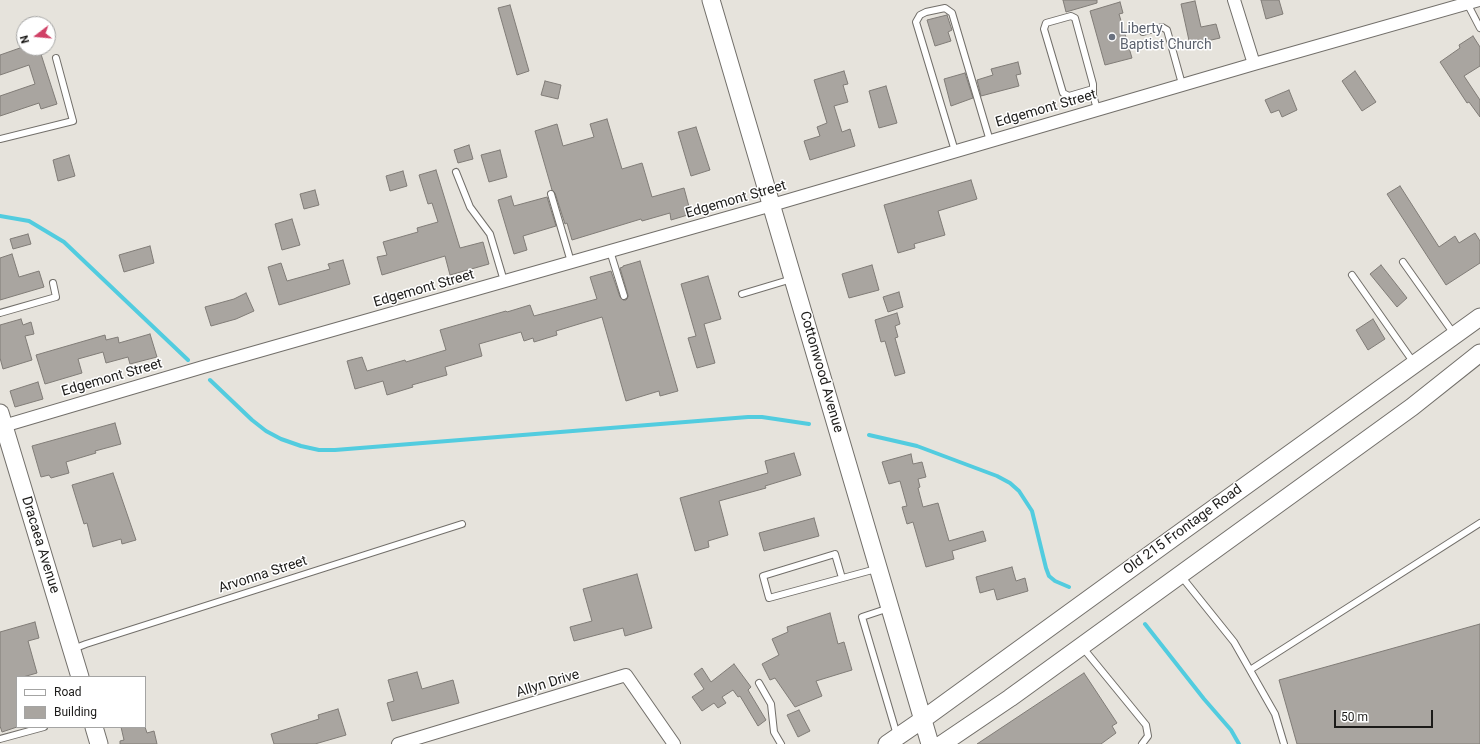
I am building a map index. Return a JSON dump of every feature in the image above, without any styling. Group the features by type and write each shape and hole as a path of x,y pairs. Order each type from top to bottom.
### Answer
{"street":[{"name":"Cottonwood Avenue","path":"711,0 930,744"},
{"path":"1234,0 1254,64"},
{"name":"Edgemont Street","path":"1,422 195,369 772,205 1182,84 1479,0"},
{"name":"Old 215 Frontage Road","path":"892,740 922,720 1170,539 1480,317"},
{"path":"942,744 1010,698 1412,407 1480,353"},
{"name":"Dracaea Avenue","path":"1,422 80,676"},
{"name":"Allyn Drive","path":"398,744 626,676 674,744"},
{"path":"94,728 99,744"}],"lane":[{"path":"1467,3 1480,28"},
{"path":"955,151 916,22 920,15 926,12 945,8 952,13 990,141"},
{"path":"1093,89 1069,96 1063,93 1044,29 1046,23 1071,16 1075,18 1093,84 1093,89 1093,95 1097,110"},
{"path":"1143,32 1162,27 1167,30 1182,84"},
{"path":"0,139 73,121 56,58"},
{"path":"456,172 470,207 490,234 504,281"},
{"path":"551,194 571,262"},
{"path":"610,251 624,296"},
{"path":"1403,262 1455,335"},
{"path":"1352,275 1415,364"},
{"path":"742,294 793,279"},
{"path":"0,313 56,297 53,283"},
{"path":"1250,670 1480,523"},
{"name":"Arvonna Street","path":"72,650 86,644 462,524"},
{"path":"842,578 836,554 763,576 769,598 842,578 878,568"},
{"path":"1180,575 1234,642 1275,714 1284,744"},
{"path":"889,607 862,617 892,740"},
{"path":"1082,646 1146,725 1148,736 1142,744"},
{"path":"759,683 771,704 774,732 781,744"},
{"path":"0,739 40,728"}],"building":[{"path":"1063,0 1097,0 1097,3 1066,12"},
{"path":"1261,0 1279,0 1283,14 1266,19"},
{"path":"1195,1 1201,27 1216,24 1220,38 1190,45 1181,4"},
{"path":"1120,2 1123,13 1119,14 1132,58 1105,65 1090,11"},
{"path":"510,5 529,71 517,75 498,8"},
{"path":"947,15 952,30 948,32 951,41 935,46 927,20"},
{"path":"1473,36 1480,47 1480,66 1464,76 1480,100 1480,117 1469,102 1467,103 1440,62 1460,48 1459,45"},
{"path":"16,49 16,56 42,56 57,104 41,109 39,103 0,116 0,96 35,84 29,65 0,75 0,55"},
{"path":"1018,62 1021,74 1016,75 1019,86 981,96 977,80 993,75 991,69"},
{"path":"844,71 848,84 843,85 848,102 834,106 842,132 850,129 855,146 810,160 804,141 820,136 817,127 827,123 814,80"},
{"path":"1355,71 1376,102 1362,111 1342,81"},
{"path":"965,73 973,98 951,106 944,79"},
{"path":"545,81 561,85 558,99 541,95"},
{"path":"886,86 897,123 879,128 869,91"},
{"path":"1289,90 1297,110 1282,117 1279,110 1271,113 1265,100"},
{"path":"607,119 622,169 642,163 652,197 684,188 691,214 671,220 670,213 642,221 641,219 572,240 555,193 552,190 535,131 557,124 563,146 594,137 590,124"},
{"path":"696,127 710,170 691,176 678,132"},
{"path":"469,145 473,159 458,163 454,150"},
{"path":"500,150 507,177 489,182 481,155"},
{"path":"69,155 75,176 58,181 53,160"},
{"path":"436,170 460,248 483,242 489,264 450,275 445,256 382,275 377,257 387,255 383,242 418,232 417,228 438,222 432,203 428,204 419,175"},
{"path":"403,171 407,186 390,191 386,176"},
{"path":"971,180 977,199 938,211 945,235 914,244 915,248 898,253 884,205"},
{"path":"1400,186 1439,247 1455,236 1459,243 1475,233 1480,241 1480,263 1446,285 1387,194"},
{"path":"315,190 319,205 304,209 300,194"},
{"path":"511,196 514,206 547,197 556,226 523,236 527,250 514,254 498,200"},
{"path":"292,219 300,245 282,250 275,224"},
{"path":"28,234 31,244 13,249 10,239"},
{"path":"150,246 154,263 124,272 119,255"},
{"path":"12,254 19,277 39,271 44,287 0,300 0,258"},
{"path":"343,260 350,284 279,305 268,267 281,263 287,281 330,269 328,264"},
{"path":"640,261 678,391 660,396 659,391 626,401 602,317 556,331 557,335 534,342 533,338 524,341 521,332 479,344 482,356 445,367 447,375 412,385 413,387 387,395 383,381 355,389 347,361 362,357 367,371 405,360 406,362 446,350 440,330 530,305 534,316 597,299 590,277 611,271 620,297 623,300 626,300 628,295 620,268"},
{"path":"872,265 879,290 849,298 842,274"},
{"path":"1381,265 1407,298 1397,307 1370,274"},
{"path":"708,276 721,319 704,324 715,363 697,368 688,338 696,336 681,284"},
{"path":"899,292 903,307 888,312 883,297"},
{"path":"246,293 254,311 236,319 211,326 205,307 234,299"},
{"path":"897,313 900,324 895,326 898,337 895,338 905,373 895,376 885,341 881,342 875,320"},
{"path":"21,319 23,325 31,322 34,334 25,336 32,360 3,369 0,358 0,325"},
{"path":"1373,319 1385,339 1368,350 1356,330"},
{"path":"150,334 157,357 130,364 128,357 106,363 103,352 78,359 82,373 45,384 36,355 105,335 106,340 118,337 119,343"},
{"path":"38,382 43,399 15,407 10,391"},
{"path":"115,423 121,444 95,451 96,453 66,462 69,473 51,478 49,475 41,477 32,446"},
{"path":"794,453 801,475 765,486 766,488 719,501 728,535 708,541 709,547 695,551 680,498 768,473 765,461"},
{"path":"911,454 913,464 922,462 926,477 918,479 920,487 918,488 923,507 938,503 949,541 983,531 986,541 952,551 954,559 926,567 913,522 907,524 902,507 907,506 900,481 889,484 882,462"},
{"path":"113,473 136,540 122,544 121,539 93,547 87,523 84,524 72,485"},
{"path":"814,518 819,536 764,551 759,533"},
{"path":"1012,567 1016,581 1025,578 1028,591 997,600 994,589 980,593 976,577"},
{"path":"637,574 652,628 625,636 623,628 574,641 570,627 592,621 583,589"},
{"path":"830,613 838,644 844,642 852,670 816,681 822,696 795,707 775,678 770,680 762,664 779,655 772,639 788,632 787,627"},
{"path":"35,622 39,638 28,641 37,673 26,676 16,676 16,727 2,732 0,726 0,632"},
{"path":"1480,624 1480,744 1297,744 1279,680"},
{"path":"734,664 751,687 748,690 766,720 758,726 740,696 738,697 733,690 722,697 726,703 718,708 714,703 702,711 692,697 704,689 694,674 702,668 711,682"},
{"path":"417,672 422,689 453,680 459,703 392,721 387,703 394,701 388,680"},
{"path":"1084,673 1117,723 1112,726 1116,733 1101,744 977,744"},
{"path":"338,709 346,735 315,744 274,744 271,734 319,719 318,715"},
{"path":"799,710 810,731 798,737 787,715"},
{"path":"121,728 145,728 147,733 154,731 157,744 120,744 120,741 124,740"}],"waterway":[{"path":"0,216 29,221 64,242 188,360"},
{"path":"210,380 252,420 266,431 281,439 319,450 335,450 748,417 762,417 809,424"},
{"path":"869,435 917,446 997,476 1010,483 1019,491 1032,511 1049,576 1055,581 1069,587"},
{"path":"1145,624 1204,699 1231,730 1239,744"}],"place":[{"name":"Liberty Baptist Church","path":"1112,37"}]}
